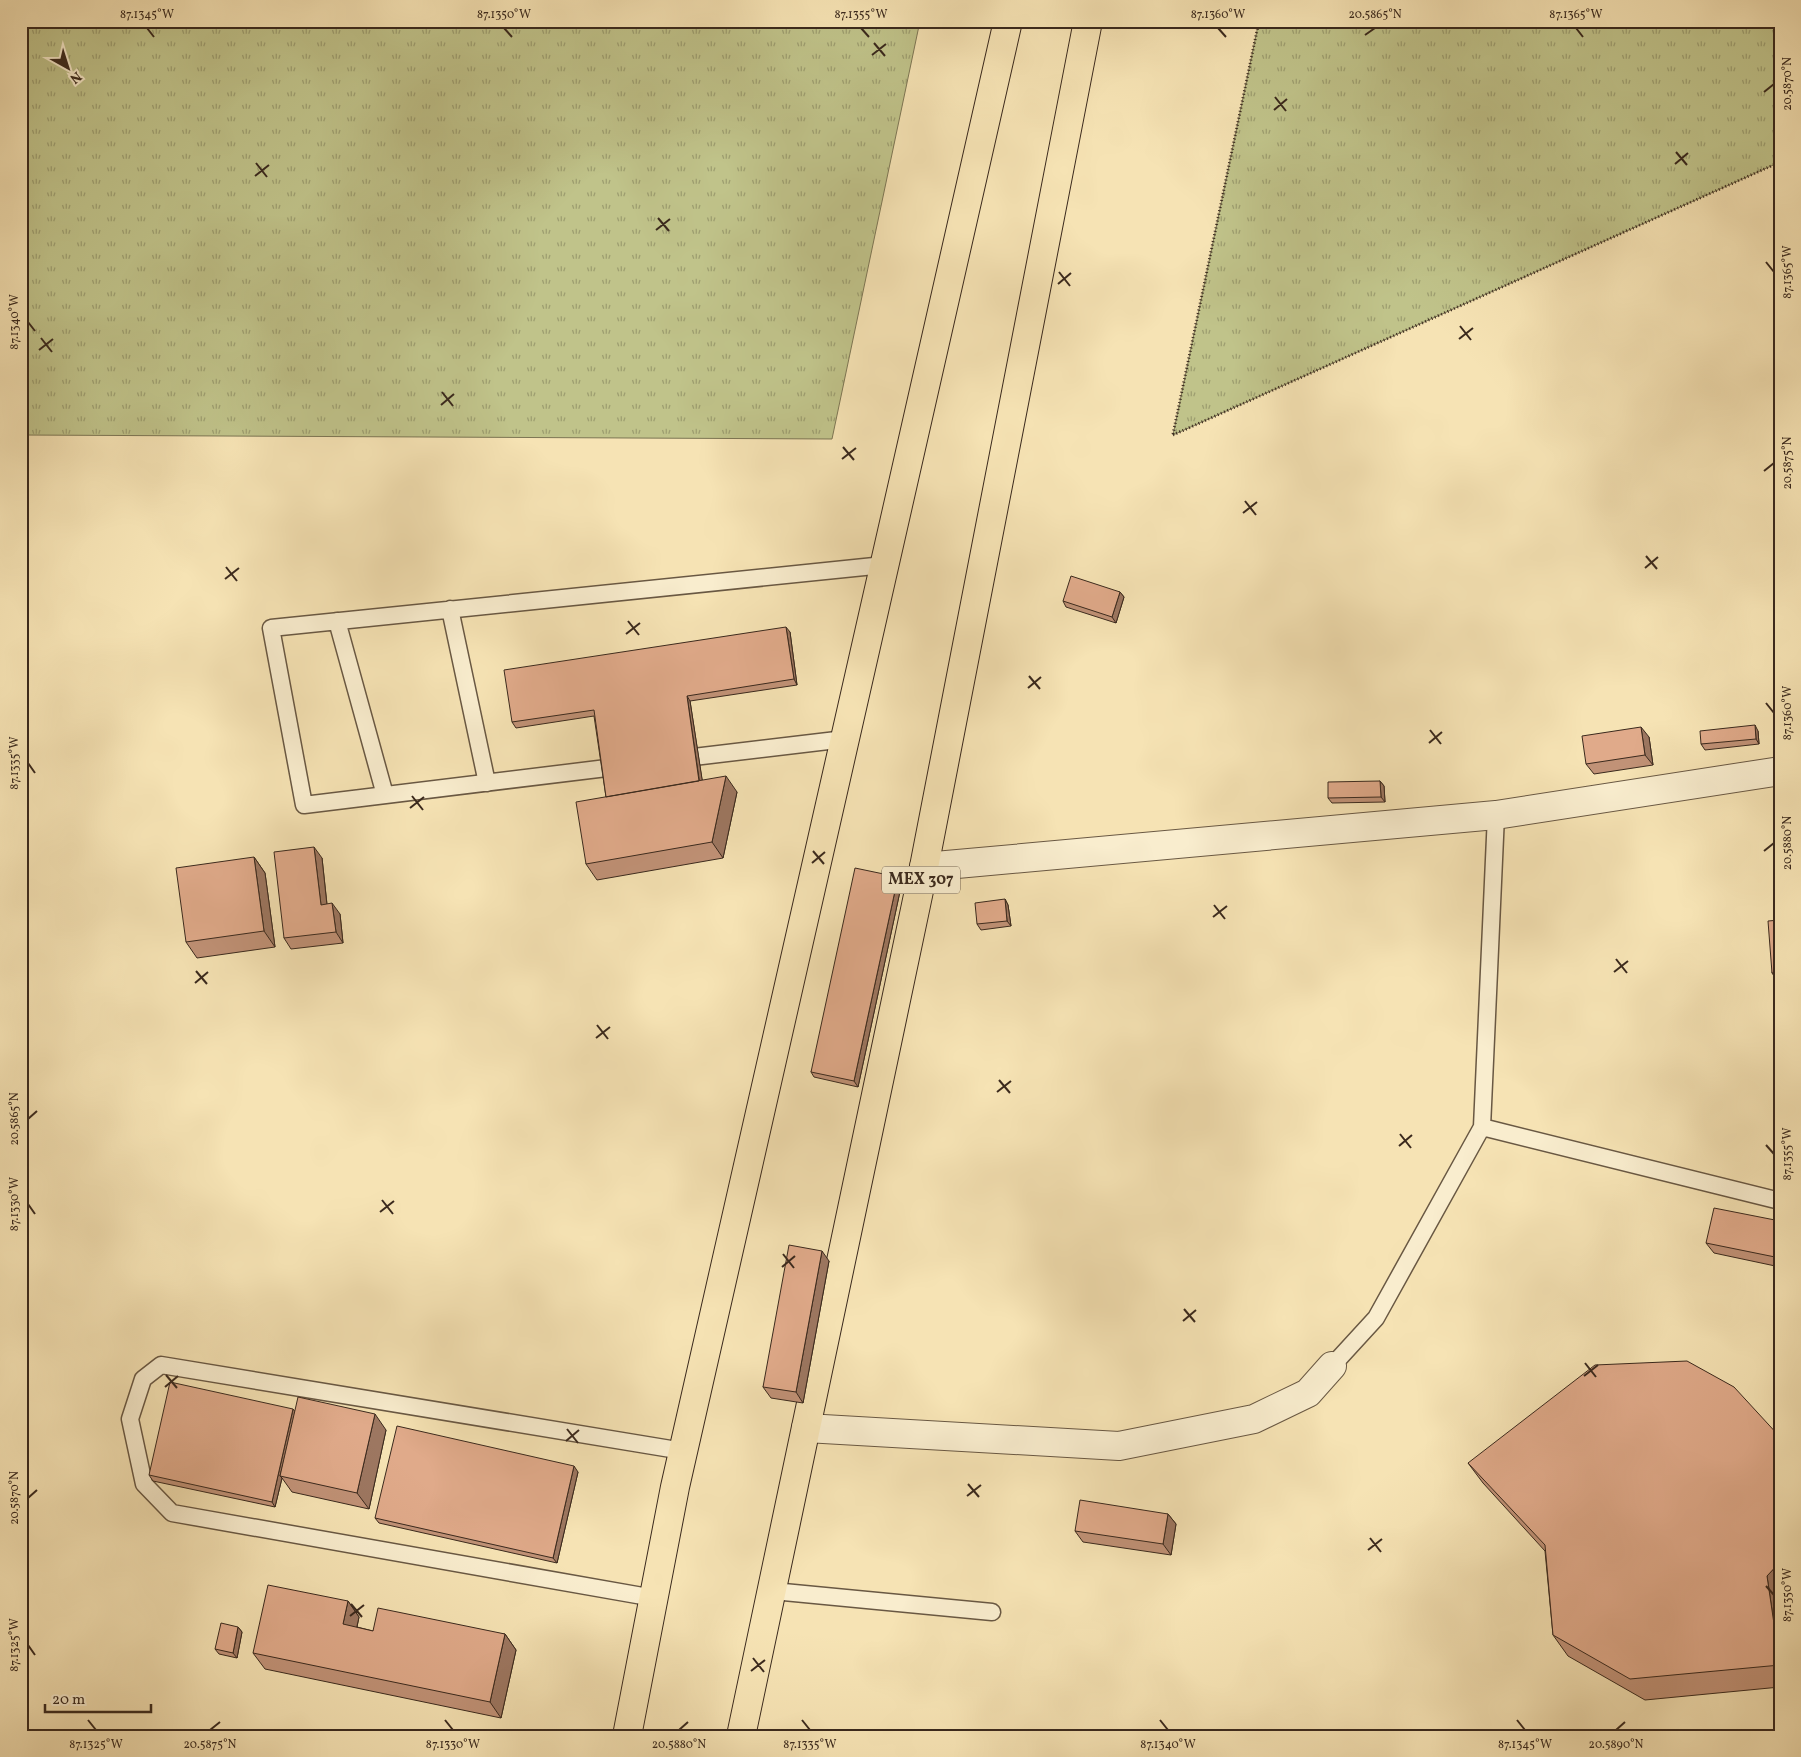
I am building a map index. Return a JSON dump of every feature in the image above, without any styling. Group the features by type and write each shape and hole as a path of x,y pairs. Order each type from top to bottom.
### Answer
{"highway":[{"path":"627,1736 683,1451 1008,21"},
{"name":"MEX 307","path":"741,1736 924,867 1088,21"}],"street":[{"path":"924,867 1496,814 1780,771"},
{"path":"806,1428 1119,1446 1254,1420 1308,1393 1332,1366"}],"lane":[{"path":"642,764 304,805 271,628 884,565"},
{"path":"450,609 486,783"},
{"path":"337,621 386,795"},
{"path":"661,761 845,739"},
{"path":"1332,1366 1376,1318 1482,1127 1496,814"},
{"path":"1482,1127 1780,1201"},
{"path":"654,1598 172,1512 144,1484 130,1419 143,1379 161,1366 683,1451"},
{"path":"773,1591 992,1612"}],"path":[{"path":"1259,21 1173,435 1780,162"}],"green space":[{"path":"21,21 920,21 832,439 21,435"},
{"path":"1259,21 1780,21 1780,162 1173,435"}],"building":[{"path":"1071,576 1120,592 1112,617 1063,601"},
{"path":"786,627 794,679 687,696 699,781 606,797 594,710 512,722 504,670"},
{"path":"1755,725 1756,739 1701,744 1700,731"},
{"path":"1641,727 1645,755 1586,764 1582,736"},
{"path":"726,776 712,842 586,864 576,802"},
{"path":"1380,781 1381,797 1328,798 1328,782"},
{"path":"314,847 321,905 332,903 336,932 284,938 274,852"},
{"path":"254,857 264,931 186,942 176,868"},
{"path":"855,868 898,877 854,1081 811,1072"},
{"path":"1005,899 1007,921 977,924 975,903"},
{"path":"1780,920 1780,972 1772,973 1768,921"},
{"path":"1714,1208 1780,1221 1780,1258 1706,1243"},
{"path":"789,1245 822,1251 796,1392 763,1387"},
{"path":"1687,1361 1734,1387 1780,1437 1780,1562 1767,1576 1780,1665 1630,1679 1553,1635 1545,1545 1468,1463 1595,1365"},
{"path":"170,1382 293,1409 272,1502 149,1475"},
{"path":"298,1397 375,1414 357,1493 280,1476"},
{"path":"397,1426 574,1466 553,1558 375,1518"},
{"path":"1080,1500 1168,1514 1163,1544 1075,1531"},
{"path":"268,1585 348,1601 343,1624 373,1631 378,1608 505,1634 490,1702 253,1653"},
{"path":"221,1623 238,1627 233,1653 215,1649"}]}
